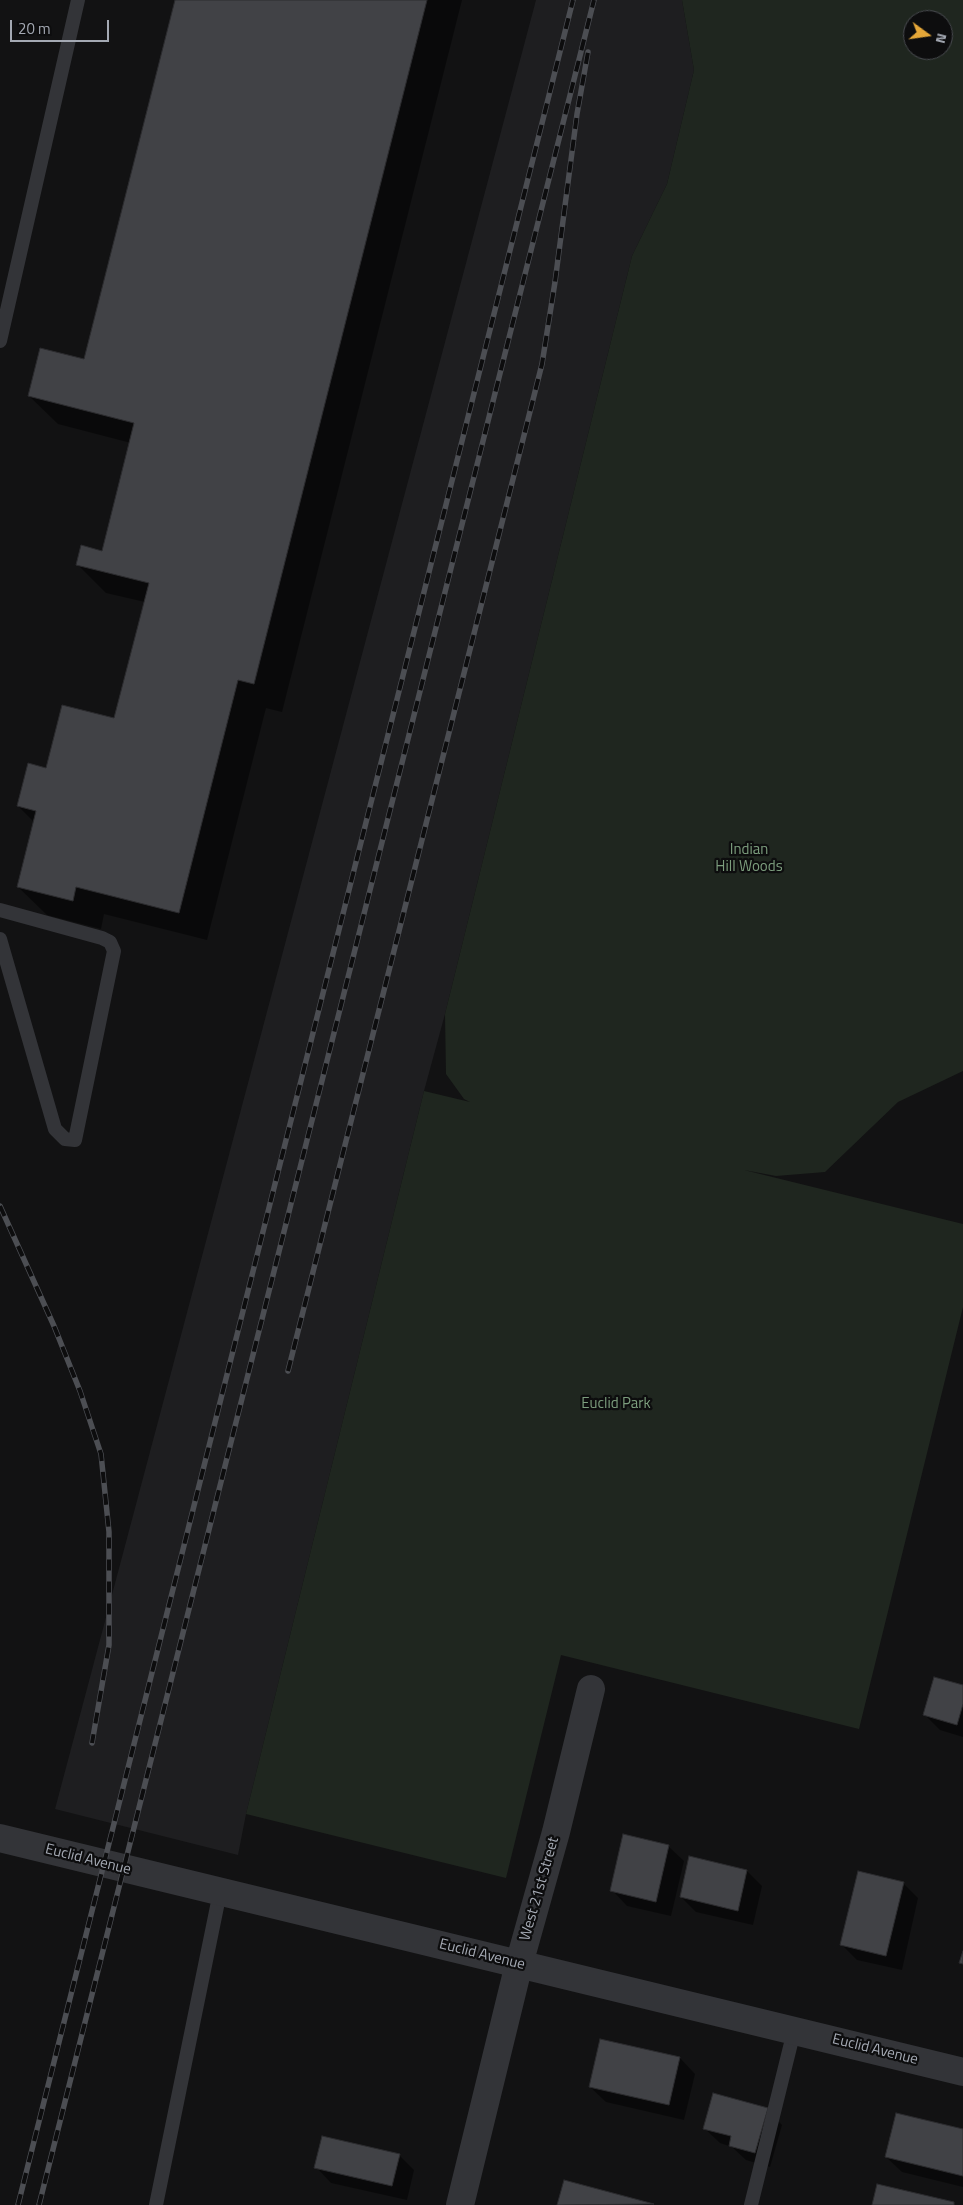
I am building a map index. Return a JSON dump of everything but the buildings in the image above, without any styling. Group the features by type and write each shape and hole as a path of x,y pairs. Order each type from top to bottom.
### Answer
{"street":[{"name":"West 21st Street","path":"460,2205 519,1964 556,1832 591,1689"},
{"name":"Euclid Avenue","path":"0,1838 963,2072"}],"lane":[{"path":"0,341 78,0"},
{"path":"0,910 102,938 110,942 114,951 75,1140 65,1139 55,1129 0,938"},
{"path":"156,2205 220,1892"},
{"path":"751,2205 794,2031"}],"shaded area":[{"path":"536,0 682,0 694,70 667,184 632,256 445,1014 424,1091 246,1814 238,1855 55,1809"}],"green space":[{"path":"682,0 963,0 963,1071 898,1102 825,1172 776,1176 744,1170 963,1224 963,1307 859,1729 561,1655 506,1878 246,1814 424,1091 470,1102 464,1099 446,1074 445,1014 632,256 667,184 694,70"}],"railway":[{"path":"18,2205 573,0"},
{"path":"39,2205 594,0"},
{"path":"288,1371 542,364 555,282 577,114 588,52"},
{"path":"0,1206 54,1326 80,1391 101,1454 109,1532 109,1645 92,1743"}],"park label":[{"name":"Indian Hill Woods","path":"749,858"},
{"name":"Euclid Park","path":"616,1404"}]}
